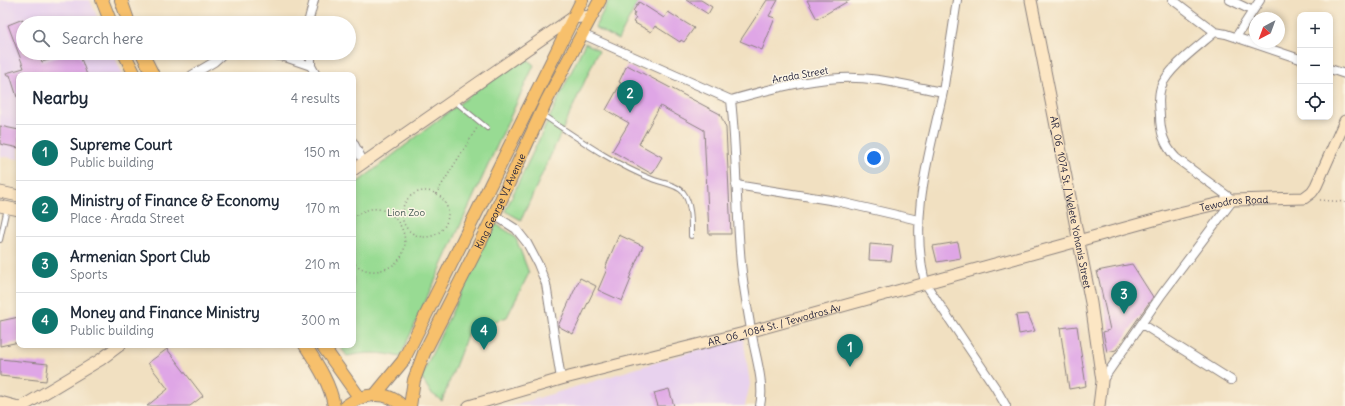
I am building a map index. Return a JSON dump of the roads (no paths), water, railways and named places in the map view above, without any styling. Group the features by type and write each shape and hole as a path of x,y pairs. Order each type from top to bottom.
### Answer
{"main road":[{"path":"102,0 108,16"},
{"path":"120,0 126,16"},
{"name":"King George VI Avenue","path":"375,395 403,361 582,0"},
{"name":"King George VI Avenue","path":"410,406 414,380 419,366 494,215 541,114 600,0"},
{"path":"128,60 134,72"},
{"path":"146,60 152,72"},
{"path":"496,176 510,180"},
{"path":"307,348 324,376 332,394 334,406"},
{"path":"324,348 359,398"},
{"path":"346,406 359,398 375,395 388,397 402,406"}],"street":[{"path":"310,16 314,0"},
{"path":"957,0 943,92 921,194 918,220 921,266 925,283 995,387 1006,406"},
{"name":"AR_06_1074 St. / Welete Yohanis Street","path":"1031,0 1094,318 1102,381 1099,406"},
{"path":"1173,0 1215,32 1236,37 1297,58"},
{"path":"1230,0 1253,11"},
{"path":"1236,37 1260,0"},
{"path":"356,168 572,18 592,16"},
{"path":"1102,381 1233,200 1176,158 1169,150 1163,138 1160,123 1160,89 1164,80 1171,71 1215,32"},
{"path":"582,34 731,100 736,146 736,184 741,265 759,370 760,406"},
{"path":"201,72 216,60"},
{"path":"292,60 311,66"},
{"path":"311,60 311,66 314,72"},
{"path":"1333,70 1345,74"},
{"name":"Arada Street","path":"731,100 754,93 840,78 887,81 943,92"},
{"name":"Tewodros Road","path":"1079,241 1233,200 1304,198 1312,192 1316,186 1345,121"},
{"path":"356,148 364,163"},
{"path":"736,184 836,201 918,220"},
{"path":"0,192 16,195"},
{"path":"4,207 16,209"},
{"path":"494,215 516,229 527,244 538,264 546,284 561,379"},
{"name":"AR_06_1084 St. / Tewodros Av","path":"469,406 561,379 752,331 1079,241"},
{"path":"1142,324 1232,380"},
{"path":"23,406 100,360 116,348"},
{"path":"0,402 15,406"}],"lane":[{"path":"458,104 487,128"},
{"path":"529,107 583,142 623,164 651,179 679,189 686,196 690,207 692,236"},
{"path":"0,240 4,207"}],"place":[{"name":"Ministry of Finance & Economy","path":"630,113"},
{"name":"Armenian Sport Club","path":"1124,314"},
{"name":"Money and Finance Ministry","path":"484,350"},
{"name":"Supreme Court","path":"850,367"}],"park label":[{"name":"Lion Zoo","path":"406,212"}]}
